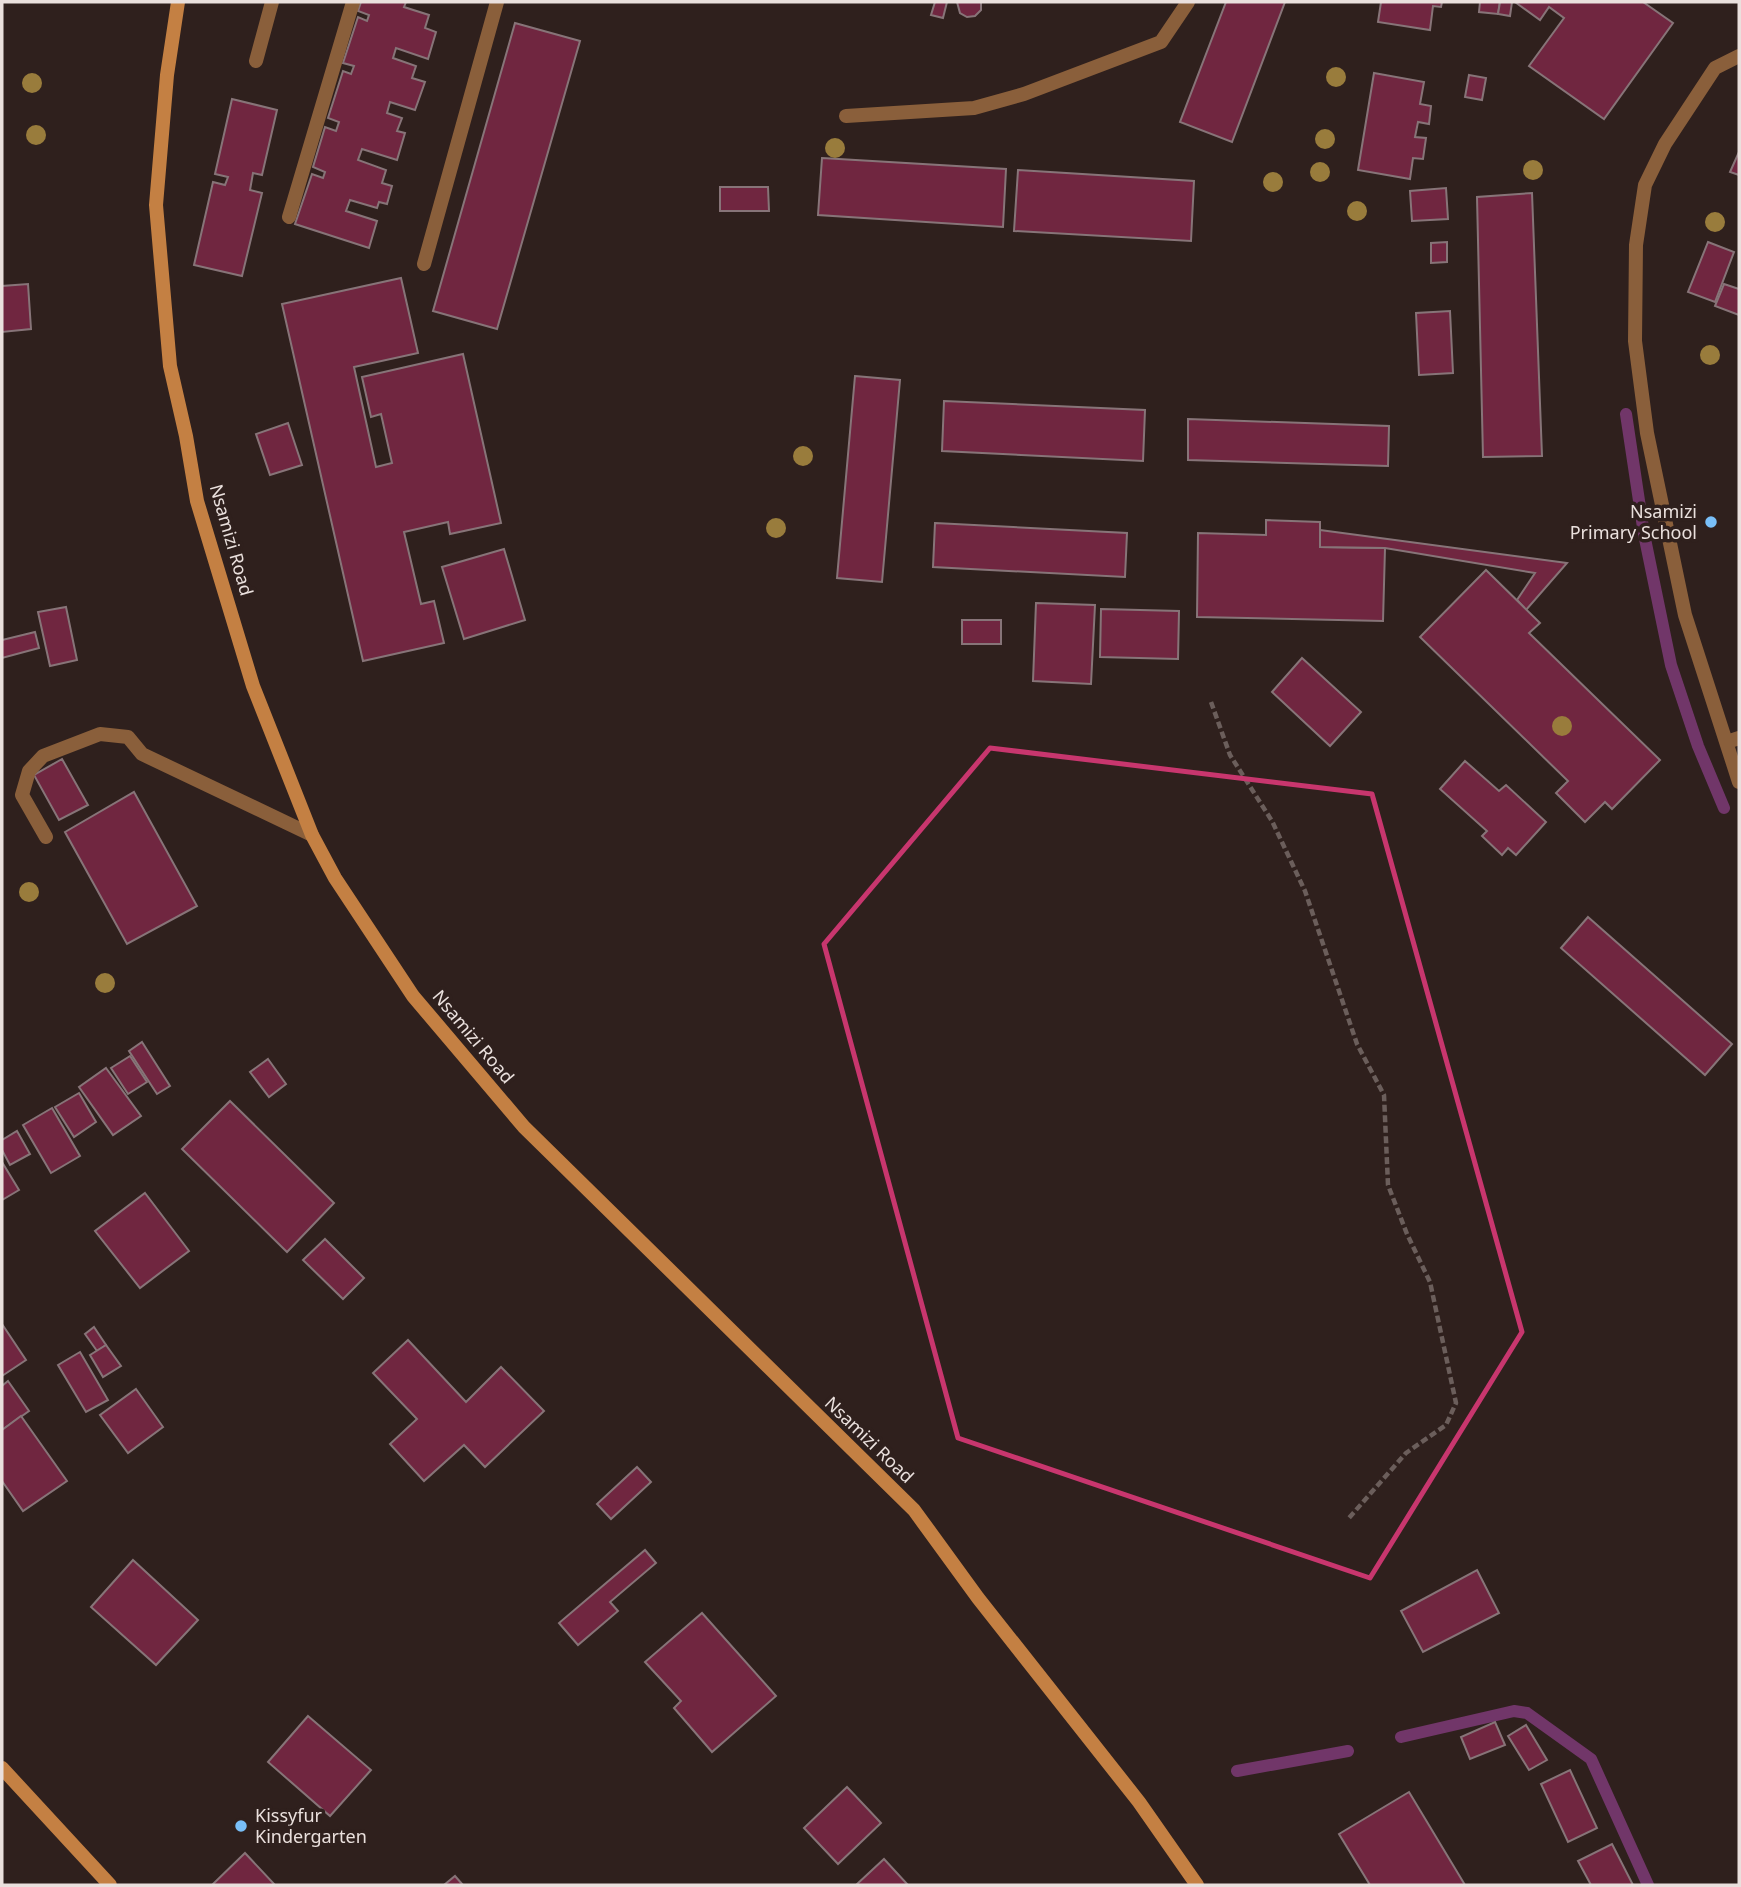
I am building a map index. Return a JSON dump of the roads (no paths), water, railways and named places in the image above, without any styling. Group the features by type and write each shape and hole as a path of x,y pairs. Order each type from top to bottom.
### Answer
{"street":[{"name":"Nsamizi Road","path":"178,2 167,75 156,205 170,366 197,501 253,686 312,835 335,878 413,996 524,1127 914,1510 978,1598 1139,1802 1196,1885"},
{"path":"256,61 272,2"},
{"path":"289,217 353,2"},
{"path":"424,264 497,2"},
{"path":"846,116 974,108 1024,94 1161,42 1188,2"},
{"path":"1739,56 1715,68 1660,154 1645,185 1636,245 1635,341 1647,433 1685,615 1733,740 1739,782"},
{"path":"46,837 22,795 29,771 43,756 100,734 128,737 142,754 312,835"},
{"path":"2,1768 110,1885"}],"waterway":[{"path":"1626,414 1644,534 1671,665 1698,746 1724,808"},
{"path":"1401,1737 1514,1711 1527,1713 1591,1759 1648,1885"},
{"path":"1237,1771 1348,1751"}],"place":[{"name":"Nsamizi Primary School","path":"1711,522"},
{"name":"Kissyfur Kindergarten","path":"241,1826"}]}
